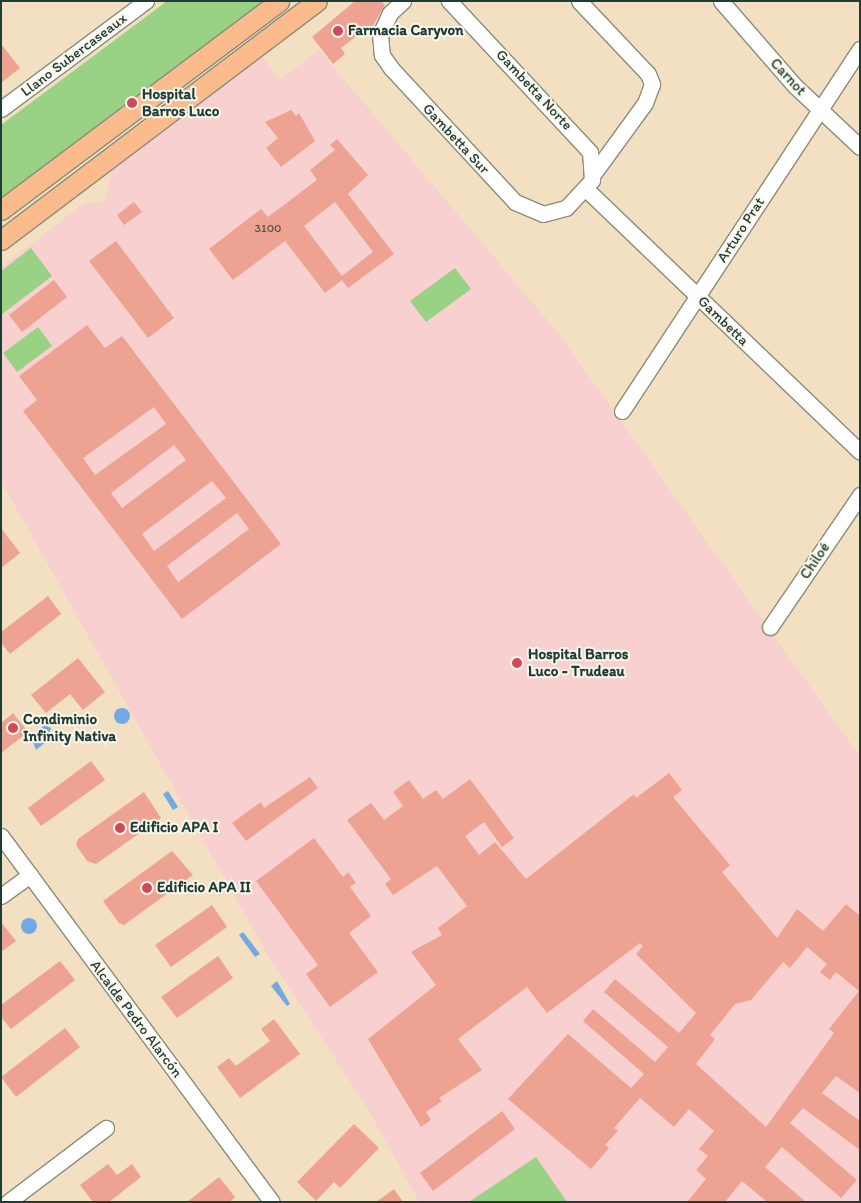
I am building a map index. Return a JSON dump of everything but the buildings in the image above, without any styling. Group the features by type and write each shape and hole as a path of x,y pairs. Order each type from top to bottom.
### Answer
{"main road":[{"path":"1,210 278,1"},
{"path":"4,233 318,1"}],"street":[{"name":"Llano Subercaseaux","path":"1,109 146,1"},
{"name":"Gambetta Norte","path":"449,1 583,142 594,173"},
{"path":"579,1 648,74 652,84 645,103 594,173 587,190"},
{"name":"Carnot","path":"722,1 820,110 860,147"},
{"name":"Gambetta Sur","path":"399,2 380,34 384,58 512,199 530,211 551,214 570,206 587,190"},
{"name":"Arturo Prat","path":"622,411 860,49"},
{"name":"Gambetta","path":"587,190 860,452"},
{"name":"Chiloé","path":"770,627 860,495"},
{"name":"Alcalde Pedro Alarcón","path":"1,836 272,1202"},
{"path":"1,896 30,875"},
{"path":"8,1202 106,1128"}],"shaded area":[{"name":"Hospital Barros Luco - Trudeau","path":"319,50 559,334 860,757 860,1202 419,1202 368,1109 269,957 1,481 1,267 85,203 105,202 113,165 262,56 279,80"}],"green space":[{"path":"167,1 264,1 1,201 1,125"},
{"path":"31,248 52,276 1,315 1,271"},
{"path":"455,268 471,289 426,322 410,301"},
{"path":"38,327 52,346 17,372 3,353"},
{"path":"536,1157 567,1202 469,1202"}],"water":[{"path":"122,708 128,710 130,716 128,722 122,724 116,722 114,716 116,710"},
{"path":"44,724 51,728 47,741 36,750 33,742"},
{"path":"168,791 178,807 173,810 163,794"},
{"path":"26,918 32,918 37,923 35,932 26,934 21,929 21,923"},
{"path":"243,932 260,954 255,957 239,935"},
{"path":"277,981 290,1004 287,1006 271,986"}],"place":[{"name":"Farmacia Caryvon","path":"338,31"},
{"name":"Hospital Barros Luco","path":"132,103"},
{"name":"Hospital Barros Luco - Trudeau","path":"517,663"},
{"name":"Condiminio Infinity Nativa","path":"13,728"},
{"name":"Edificio APA I","path":"120,828"},
{"name":"Edificio APA II","path":"147,888"}]}
